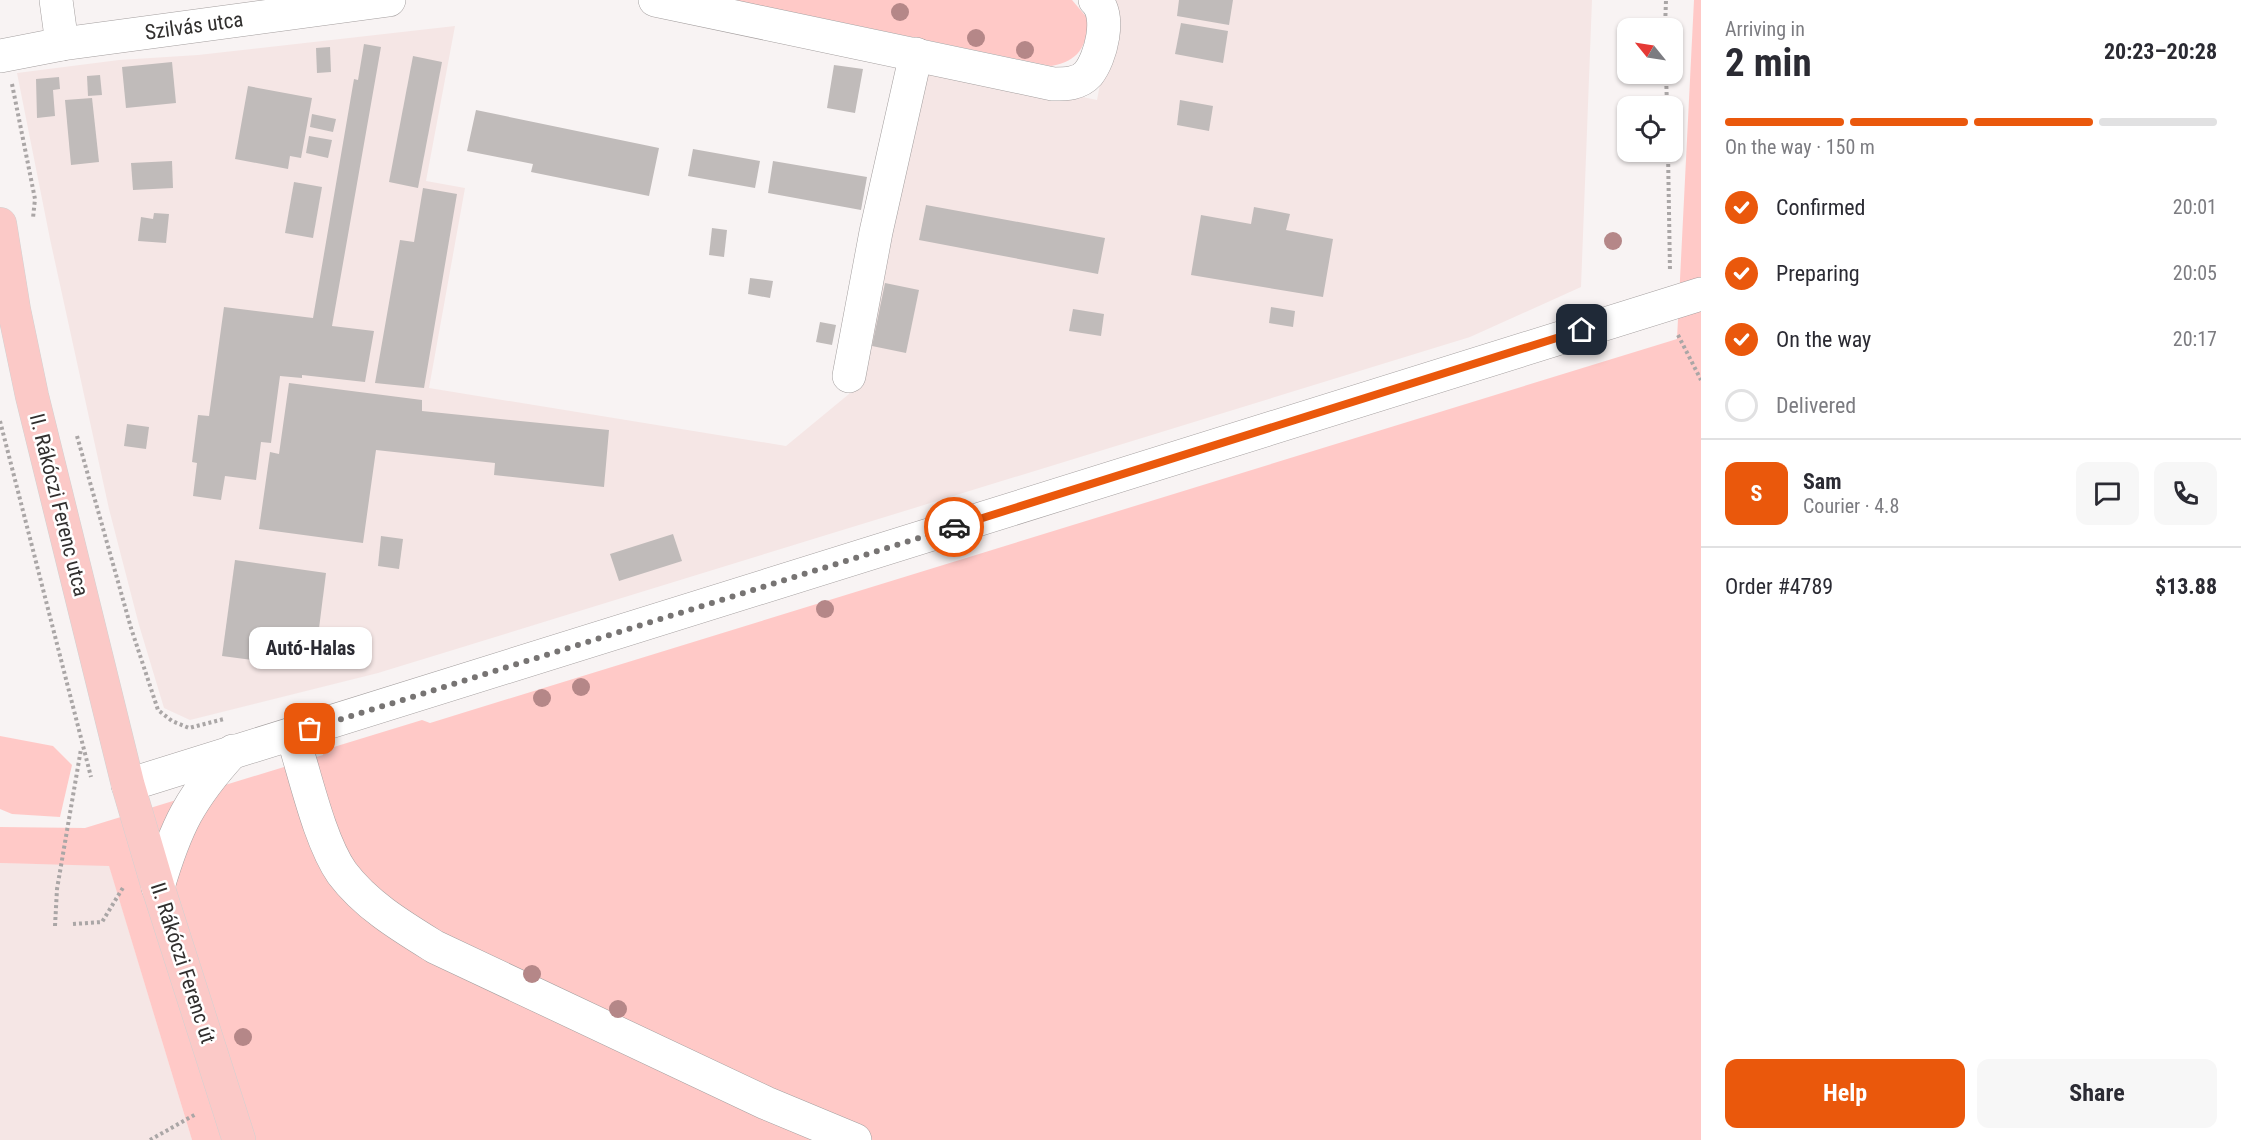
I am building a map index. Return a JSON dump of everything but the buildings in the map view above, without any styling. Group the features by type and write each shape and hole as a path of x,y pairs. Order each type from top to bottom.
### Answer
{"main road":[{"name":"II. Rákóczi Ferenc utca","path":"16,225 14,310 32,396 128,785"},
{"name":"II. Rákóczi Ferenc út","path":"128,785 158,887 239,1140"}],"street":[{"path":"56,0 62,44"},
{"name":"Szilvás utca","path":"3,55 62,44 388,0"},
{"path":"655,0 1053,84 1073,83 1087,75 1098,54 1104,30 1099,4 1095,0"},
{"path":"849,376 876,232 916,54"},
{"path":"128,785 1701,294"},
{"path":"292,734 325,841 341,871 361,894 394,921 446,952 766,1103 855,1140"},
{"path":"158,887 169,850 184,814 233,751"}],"path":[{"path":"1665,18 1666,0"},
{"path":"3,55 35,199 16,225"},
{"path":"1668,162 1670,303 1675,327 1701,380"},
{"path":"0,421 92,780"},
{"path":"74,424 131,628 158,710 172,721 189,728 233,716"},
{"path":"55,926 57,889 82,748"},
{"path":"73,924 102,922 124,885"},
{"path":"150,1140 196,1114"}],"shaded area":[{"path":"734,0 1072,0 1089,20 1086,38 1075,56 1061,64 1051,66"},
{"path":"1116,0 1592,0 1581,287 1470,337 378,673 190,720 164,708 139,625 109,509 50,239 17,73 119,60 198,55 455,26 426,181 465,188 429,388 786,446 849,394 919,64 1097,100"},
{"path":"1694,0 1701,0 1701,1140 192,1140 109,866 0,863 0,827 85,828 323,755 324,750 422,720 430,723 1677,339"},
{"path":"0,736 53,746 72,765 60,817 12,814 0,809"},
{"path":"0,863 109,865 192,1140 0,1140"}],"way so far":[{"path":"310,729 954,527"}],"place":[{"name":"Autó-Halas","path":"310,729"}],"route":[{"path":"954,527 1582,330"}]}
